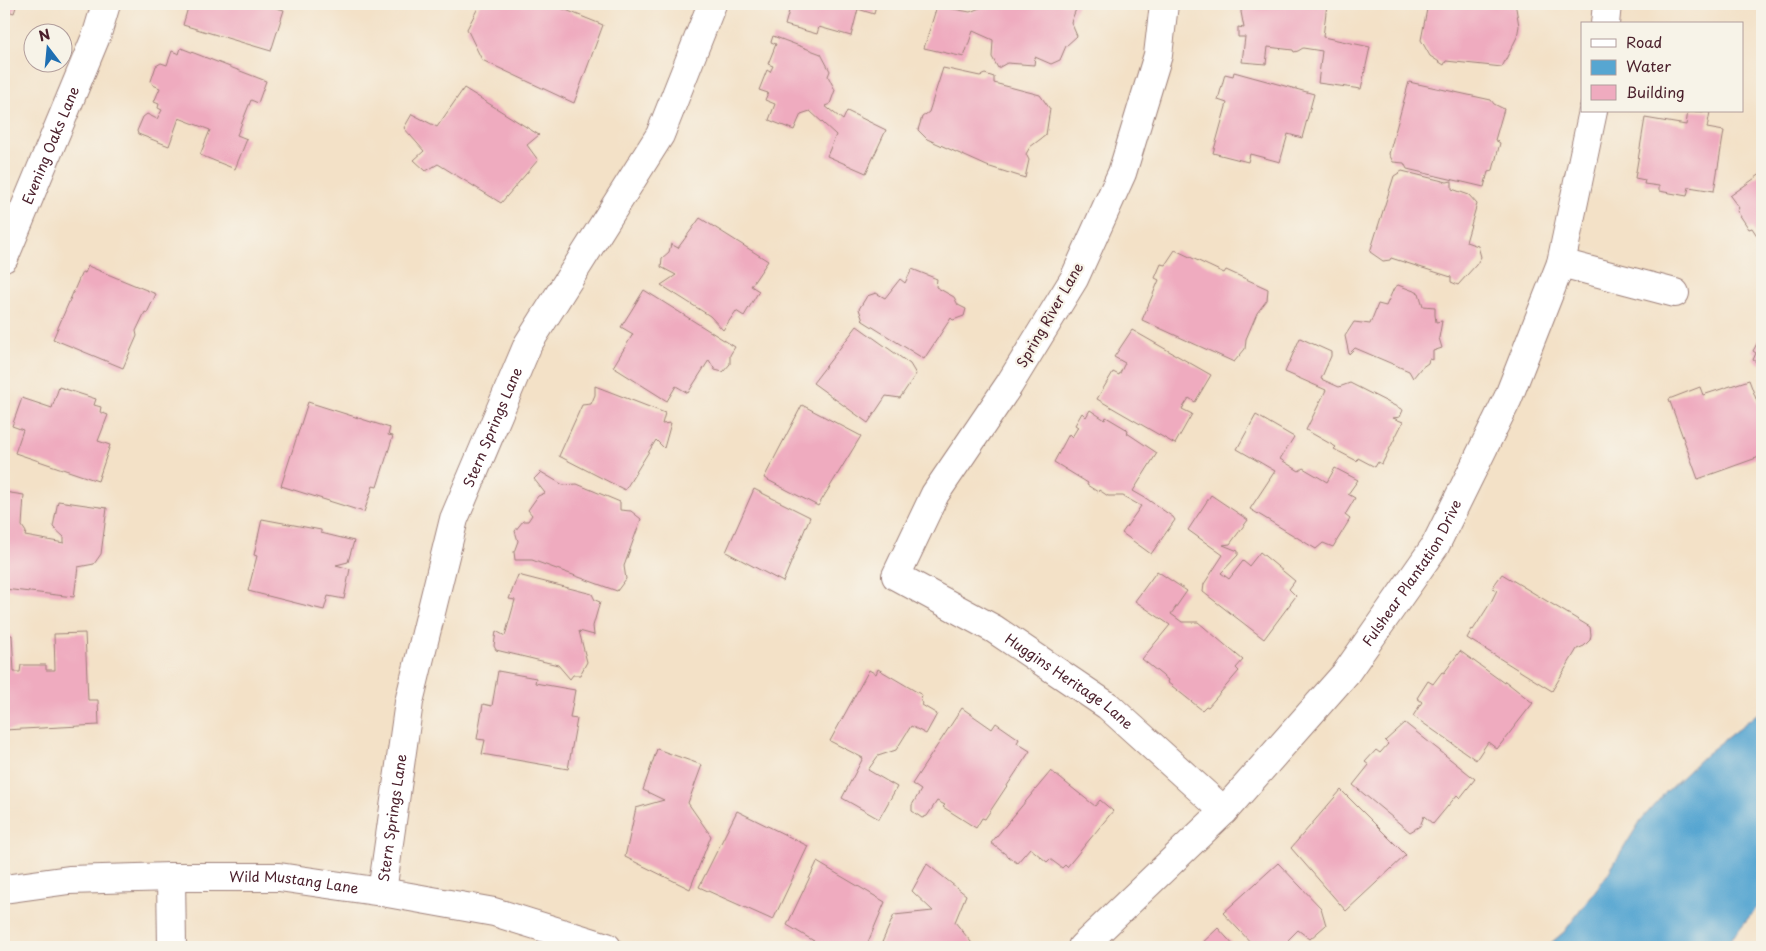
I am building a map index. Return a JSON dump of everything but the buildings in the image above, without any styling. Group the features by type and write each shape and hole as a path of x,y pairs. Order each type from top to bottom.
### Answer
{"street":[{"name":"Evening Oaks Lane","path":"4,258 97,34 106,4"},
{"name":"Stern Springs Lane","path":"382,892 409,702 454,519 528,344 660,135 712,4"},
{"name":"Spring River Lane","path":"896,576 934,494 1009,385 1074,279 1122,173 1158,55 1164,4"},
{"path":"1605,22 1607,4"},
{"name":"Fulshear Plantation Drive","path":"1082,947 1224,811 1346,673 1435,546 1508,398 1561,263 1594,112"},
{"path":"1561,263 1675,293"},
{"name":"Huggins Heritage Lane","path":"896,576 994,629 1108,706 1224,811"},
{"name":"Wild Mustang Lane","path":"4,889 69,880 171,877 279,878 382,892 494,912 607,947"},
{"path":"171,877 172,947"}],"water":[{"path":"1762,710 1762,901 1725,947 1546,947 1564,932 1607,875 1641,820 1664,794 1705,755"}]}
